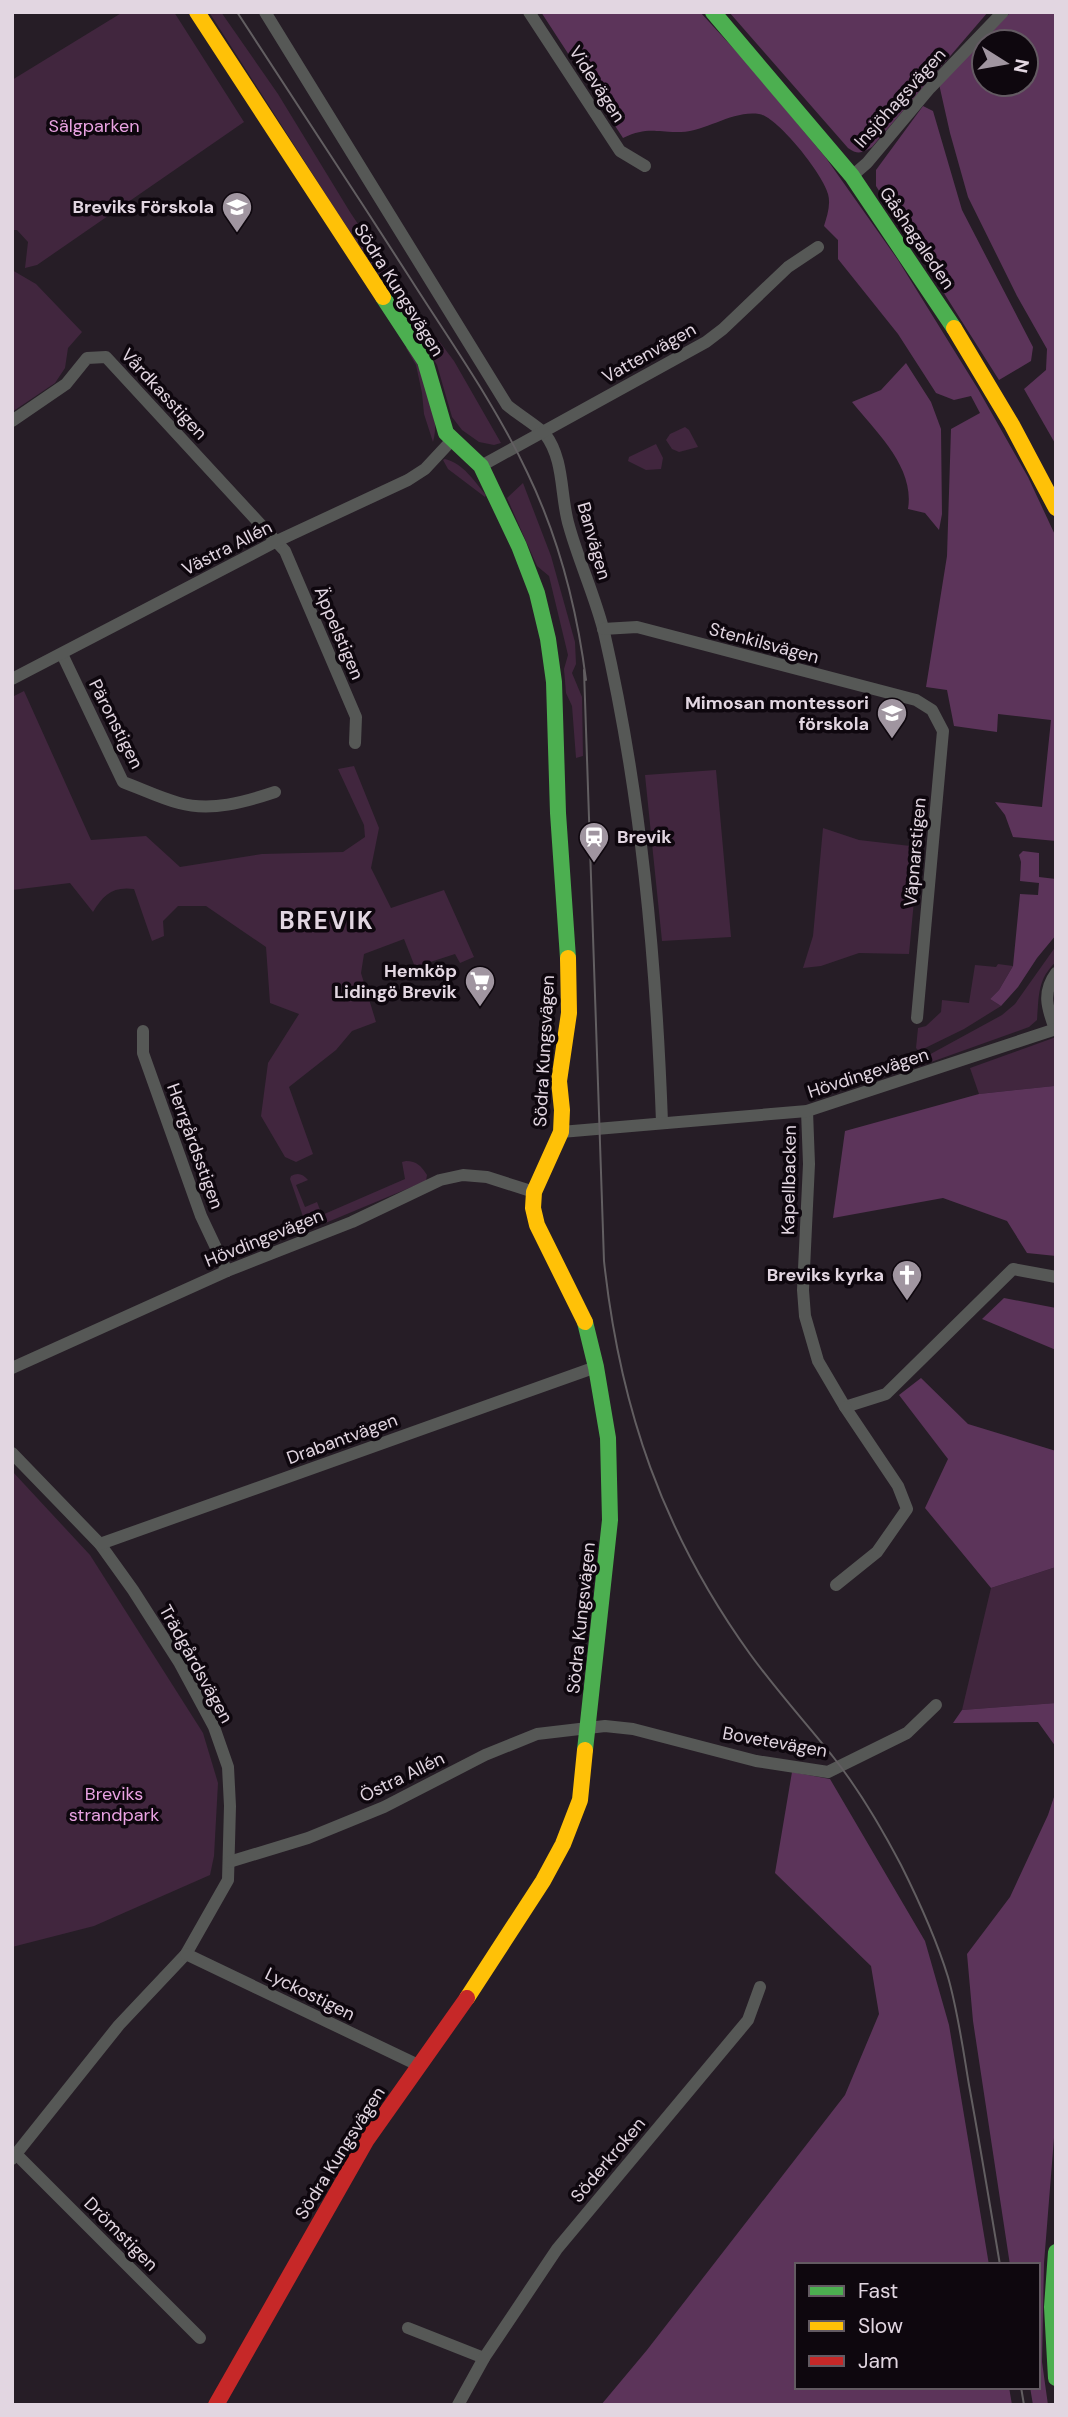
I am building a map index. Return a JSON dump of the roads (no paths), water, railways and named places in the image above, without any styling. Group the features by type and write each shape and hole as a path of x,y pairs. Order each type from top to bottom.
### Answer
{"street":[{"name":"Södra Kungsvägen","path":"197,12 425,361 442,425 452,440 481,466 519,546 537,593 548,639 554,682 569,1013 559,1081 561,1132 534,1192 533,1208 537,1225 585,1321 608,1438 610,1520 590,1728 580,1800 563,1844 543,1881 471,1993 366,2141 216,2405"},
{"path":"265,12 507,405 544,433"},
{"name":"Videvägen","path":"529,12 620,151 645,166"},
{"name":"Gåshagaleden","path":"713,12 852,176 962,342 1012,425 1056,508"},
{"name":"Insjöhagsvägen","path":"852,176 867,163 930,88 1003,12"},
{"name":"Vattenvägen","path":"481,466 706,342 788,267 818,247"},
{"name":"Vårdkasstigen","path":"12,421 66,384 86,358 106,357 275,542"},
{"name":"Banvägen","path":"544,433 557,462 567,522 603,629 627,742 642,847 659,1044 662,1122"},
{"name":"Västra Allén","path":"12,679 275,542 408,480 425,469 452,440"},
{"name":"Äppelstigen","path":"275,542 285,551 356,718 355,743"},
{"name":"Stenkilsvägen","path":"603,629 637,627 916,700"},
{"name":"Päronstigen","path":"62,654 123,782 182,804 216,806 247,802 275,792"},
{"name":"Väpnarstigen","path":"916,700 932,710 943,731 917,1018"},
{"name":"Hövdingevägen","path":"561,1132 807,1111 1055,1029 1046,1000 1049,983 1056,972"},
{"name":"Herrgårdsstigen","path":"143,1031 143,1053 201,1216 227,1271"},
{"name":"Kapellbacken","path":"807,1111 808,1164 803,1290 806,1316 818,1361 898,1486 907,1509 877,1552 836,1585"},
{"name":"Hövdingevägen","path":"12,1368 227,1271 352,1222 440,1180 463,1175 487,1177 534,1192"},
{"path":"845,1407 886,1394 1013,1269 1056,1277"},
{"name":"Drabantvägen","path":"100,1544 596,1367"},
{"name":"Trädgårdsvägen","path":"12,1453 100,1544 179,1662 214,1727 228,1767 230,1806 228,1880 186,1954 119,2025 14,2156"},
{"name":"Bovetevägen","path":"590,1728 605,1726 633,1729 756,1760 828,1772 907,1733 936,1705"},
{"name":"Östra Allén","path":"229,1862 308,1838 384,1807 485,1755 537,1734 590,1728"},
{"name":"Lyckostigen","path":"186,1954 418,2066"},
{"name":"Söderkroken","path":"458,2405 484,2358 557,2249 748,2020 760,1987"},
{"name":"Drömstigen","path":"14,2156 200,2339"},
{"path":"1056,2252 1052,2307 1056,2378"},
{"path":"408,2328 484,2358"}],"tram line":[{"path":"237,12 472,373 501,422 538,497 557,548 572,600 586,680"},
{"path":"584,670 604,1261 621,1368 634,1418 650,1468 670,1516 719,1608 750,1654 834,1758 861,1796 901,1865 927,1920 955,2004 1000,2263"},
{"path":"1021,2389 1024,2405"}],"place":[{"name":"Breviks Förskola","path":"237,234"},
{"name":"Mimosan montessori förskola","path":"892,740"},
{"name":"Brevik","path":"594,864"},
{"name":"Hemköp Lidingö Brevik","path":"480,1008"},
{"name":"Breviks kyrka","path":"907,1302"}],"district":[{"name":"BREVIK","path":"327,921"}],"park label":[{"name":"Sälgparken","path":"94,126"},
{"name":"Breviks strandpark","path":"114,1804"}]}
